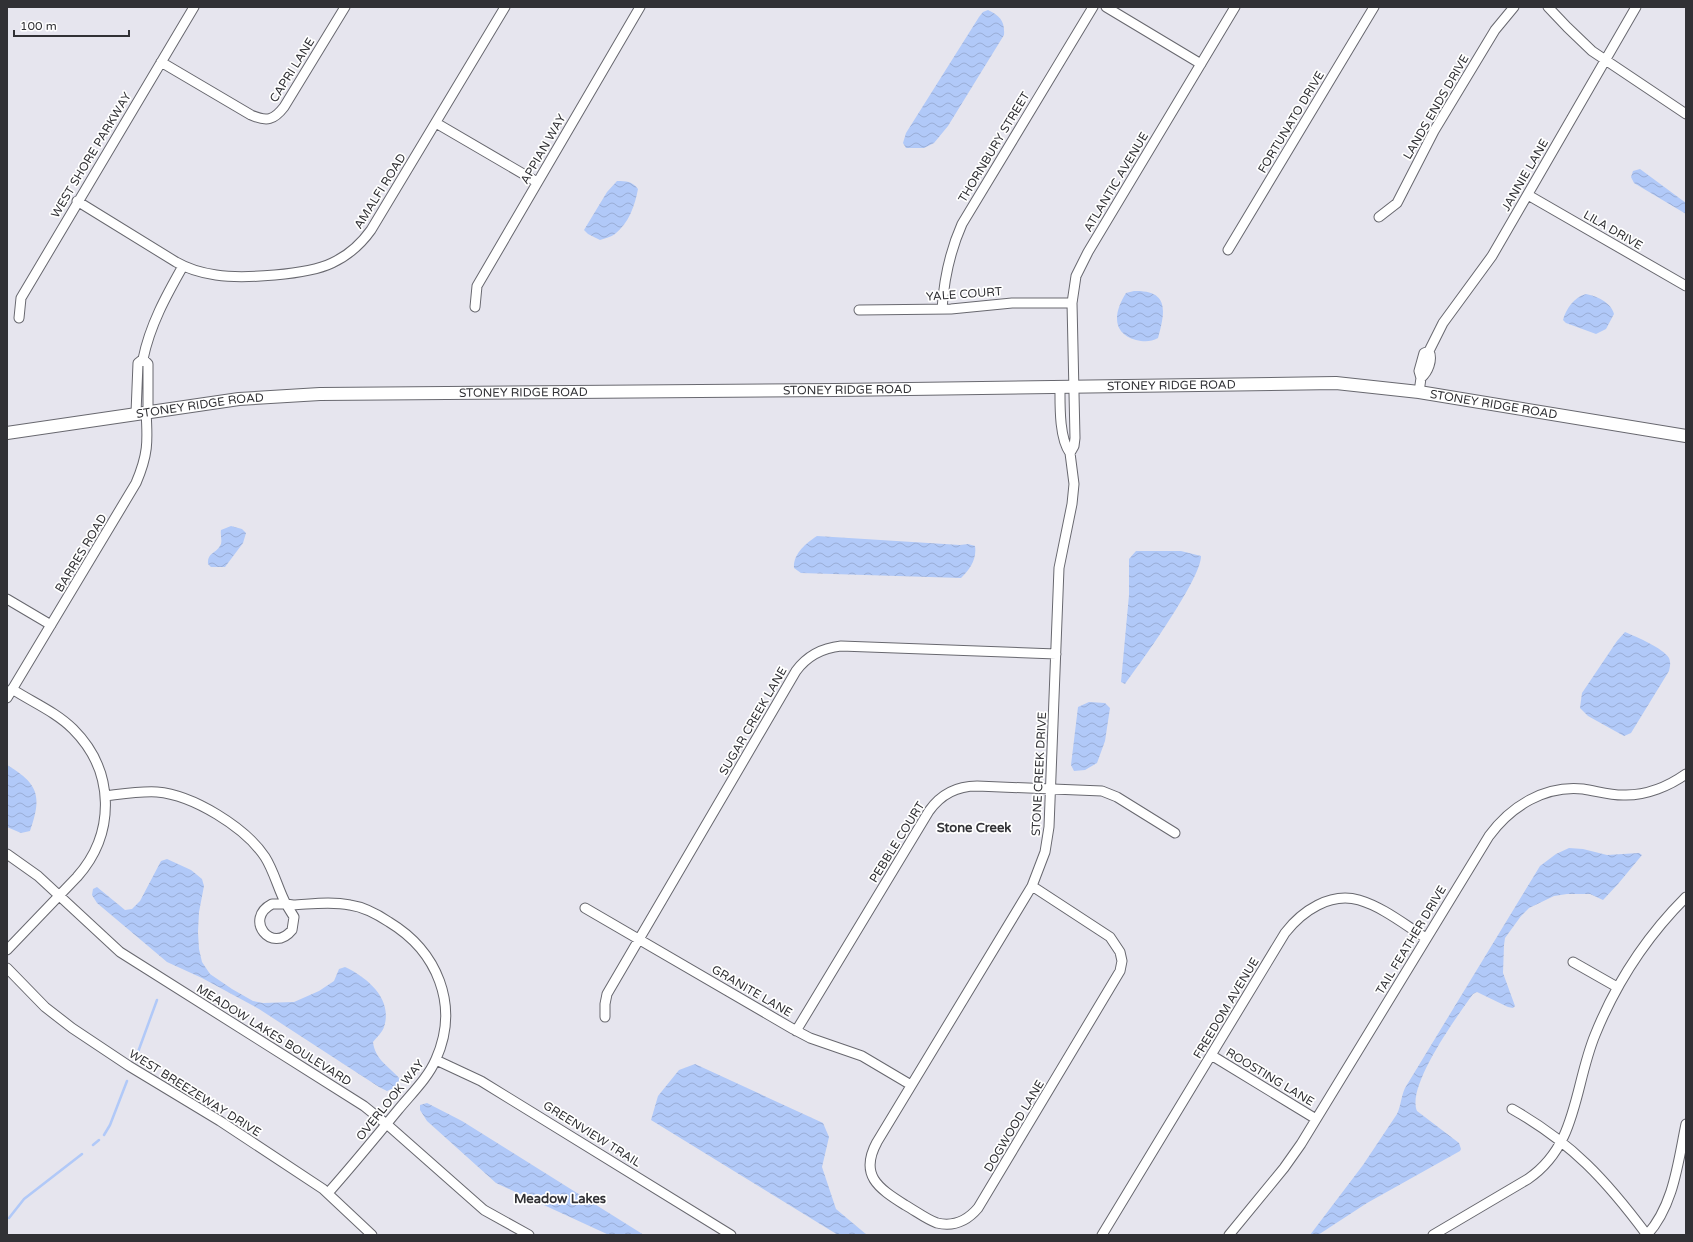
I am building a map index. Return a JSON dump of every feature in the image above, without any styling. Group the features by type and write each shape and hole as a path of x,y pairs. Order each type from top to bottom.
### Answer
{"street":[{"name":"WEST SHORE PARKWAY","path":"19,318 21,298 194,7"},
{"name":"CAPRI LANE","path":"161,62 251,115 262,119 272,118 279,113 284,106 345,7"},
{"name":"AMALFI ROAD","path":"77,202 183,266 210,274 236,276 303,272 331,263 352,250 371,230 505,7"},
{"name":"APPIAN WAY","path":"475,306 477,286 640,7"},
{"name":"THORNBURY STREET","path":"942,309 943,292 948,264 962,224 1093,7"},
{"path":"1106,7 1201,64"},
{"name":"ATLANTIC AVENUE","path":"1073,386 1072,303 1075,281 1083,261 1235,7"},
{"name":"FORTUNATO DRIVE","path":"1228,250 1374,7"},
{"name":"LANDS ENDS DRIVE","path":"1379,217 1397,203 1434,131 1496,30 1514,7"},
{"path":"1548,7 1581,42 1605,61 1686,114"},
{"name":"JANNIE LANE","path":"1418,392 1421,378 1427,373 1431,356 1429,351 1439,330 1489,260 1636,7"},
{"path":"436,122 537,182"},
{"name":"LILA DRIVE","path":"1528,195 1686,286"},
{"name":"BARRES ROAD","path":"7,698 136,483 146,455 148,437 143,412 138,363 142,359 148,337 157,314 183,266"},
{"name":"YALE COURT","path":"859,310 942,309 1012,303 1072,303"},
{"name":"STONEY RIDGE ROAD","path":"7,433 239,399 320,394 829,390 1336,383 1418,392 1686,436"},
{"name":"STONE CREEK DRIVE","path":"911,1085 1032,886 1039,870 1047,842 1051,789 1059,568 1072,504 1074,484 1070,453 1065,443 1061,418 1060,386"},
{"name":"STONE CREEK DRIVE","path":"1070,453 1074,446 1073,386"},
{"path":"7,599 51,626"},
{"name":"SUGAR CREEK LANE","path":"605,1017 607,994 796,671 810,657 826,648 847,646 1056,654"},
{"path":"7,950 82,872 96,849 104,822 105,796 103,780 95,759 76,733 57,716 12,689"},
{"name":"TAIL FEATHER DRIVE","path":"1229,1235 1290,1159 1316,1119 1488,836 1502,819 1518,806 1539,796 1559,790 1578,789 1618,795 1635,794 1667,785 1685,776"},
{"name":"PEBBLE COURT","path":"796,1030 929,811 938,800 950,791 968,786 1097,790 1106,792 1175,833"},
{"name":"OVERLOOK WAY","path":"105,796 158,792 181,796 200,805 234,826 254,844 269,864 286,904 293,905 329,902 358,906 378,915 403,931 414,940 432,964 440,981 445,1008 444,1028 436,1060 422,1082 328,1193"},
{"name":"MEADOW LAKES BOULEVARD","path":"7,854 38,876 60,895 100,935 132,961 364,1106 484,1210 529,1235"},
{"name":"DOGWOOD LANE","path":"911,1085 873,1150 870,1163 872,1176 884,1192 930,1220 945,1225 957,1224 972,1215 978,1208 1120,972 1122,961 1120,952 1110,937 1032,886"},
{"path":"1433,1235 1483,1207 1539,1172 1553,1157 1562,1142 1571,1118 1594,1036 1617,987 1655,931 1686,897"},
{"name":"FREEDOM AVENUE","path":"1102,1235 1285,933 1298,919 1316,906 1329,901 1339,899 1359,900 1374,906 1426,938"},
{"name":"GRANITE LANE","path":"585,908 810,1038 862,1056 911,1085"},
{"path":"1573,962 1617,987"},
{"name":"WEST BREEZEWAY DRIVE","path":"7,968 45,1007 72,1028 328,1193 372,1235"},
{"name":"ROOSTING LANE","path":"1211,1055 1316,1119"},
{"name":"GREENVIEW TRAIL","path":"436,1060 488,1085 731,1235"},
{"path":"1512,1108 1537,1123 1584,1161 1607,1184 1647,1235 1661,1217 1672,1190 1686,1124"}],"water":[{"path":"988,10 996,14 1003,23 1004,35 948,126 934,143 924,148 906,148 903,143 906,133 979,17 983,12"},
{"path":"1640,169 1686,203 1686,214 1634,183 1631,177 1633,171"},
{"path":"617,181 629,182 636,186 638,189 635,201 628,219 620,230 610,237 600,240 588,234 584,230 607,192"},
{"path":"1134,291 1154,294 1162,304 1162,320 1158,338 1147,341 1136,340 1128,337 1119,327 1117,314 1119,307 1126,293"},
{"path":"1586,294 1594,296 1606,303 1610,306 1614,314 1606,329 1596,334 1566,323 1563,320 1571,304"},
{"path":"231,526 242,529 246,533 243,543 225,567 211,567 208,564 208,560 221,544 221,530"},
{"path":"817,536 960,545 968,544 975,546 975,555 970,567 961,578 801,573 794,568 796,558 801,549"},
{"path":"1136,551 1181,551 1201,556 1192,582 1181,601 1157,639 1125,684 1121,682 1129,595 1129,559"},
{"path":"1625,632 1661,650 1669,658 1670,663 1669,671 1631,733 1624,736 1588,716 1580,708 1582,693 1617,641"},
{"path":"1089,702 1105,703 1110,708 1105,741 1097,763 1085,770 1074,771 1071,765 1078,707"},
{"path":"7,765 26,778 32,785 35,792 36,809 30,831 21,833 7,827"},
{"path":"1569,848 1583,849 1607,855 1639,853 1642,855 1603,900 1590,894 1567,894 1554,896 1529,908 1521,916 1505,938 1504,945 1503,973 1515,1006 1513,1008 1508,1007 1477,992 1473,994 1435,1051 1419,1085 1416,1100 1417,1111 1459,1143 1461,1149 1460,1151 1367,1203 1318,1235 1310,1235 1363,1165 1397,1114 1405,1088 1540,866 1556,854"},
{"path":"167,859 191,870 202,879 204,886 199,912 198,932 199,949 202,962 210,974 232,989 253,1001 263,1003 294,1002 319,991 334,981 339,969 345,967 370,983 382,999 386,1017 383,1029 373,1042 374,1048 384,1063 400,1079 394,1088 387,1091 379,1087 259,1009 202,978 167,962 97,903 92,895 93,889 97,887 125,910 132,909 140,901 161,861"},
{"path":"695,1064 823,1123 829,1137 822,1167 836,1209 867,1235 838,1235 651,1120 658,1096 679,1070"},
{"path":"427,1103 462,1121 644,1235 609,1235 496,1183 427,1121 420,1110 420,1105"}],"waterway":[{"path":"138,1052 157,1000"},
{"path":"104,1135 110,1125 127,1081"},
{"path":"93,1145 99,1140"},
{"path":"9,1218 24,1199 82,1154"}],"district":[{"name":"Stone Creek","path":"974,828"},
{"name":"Meadow Lakes","path":"560,1199"}]}
